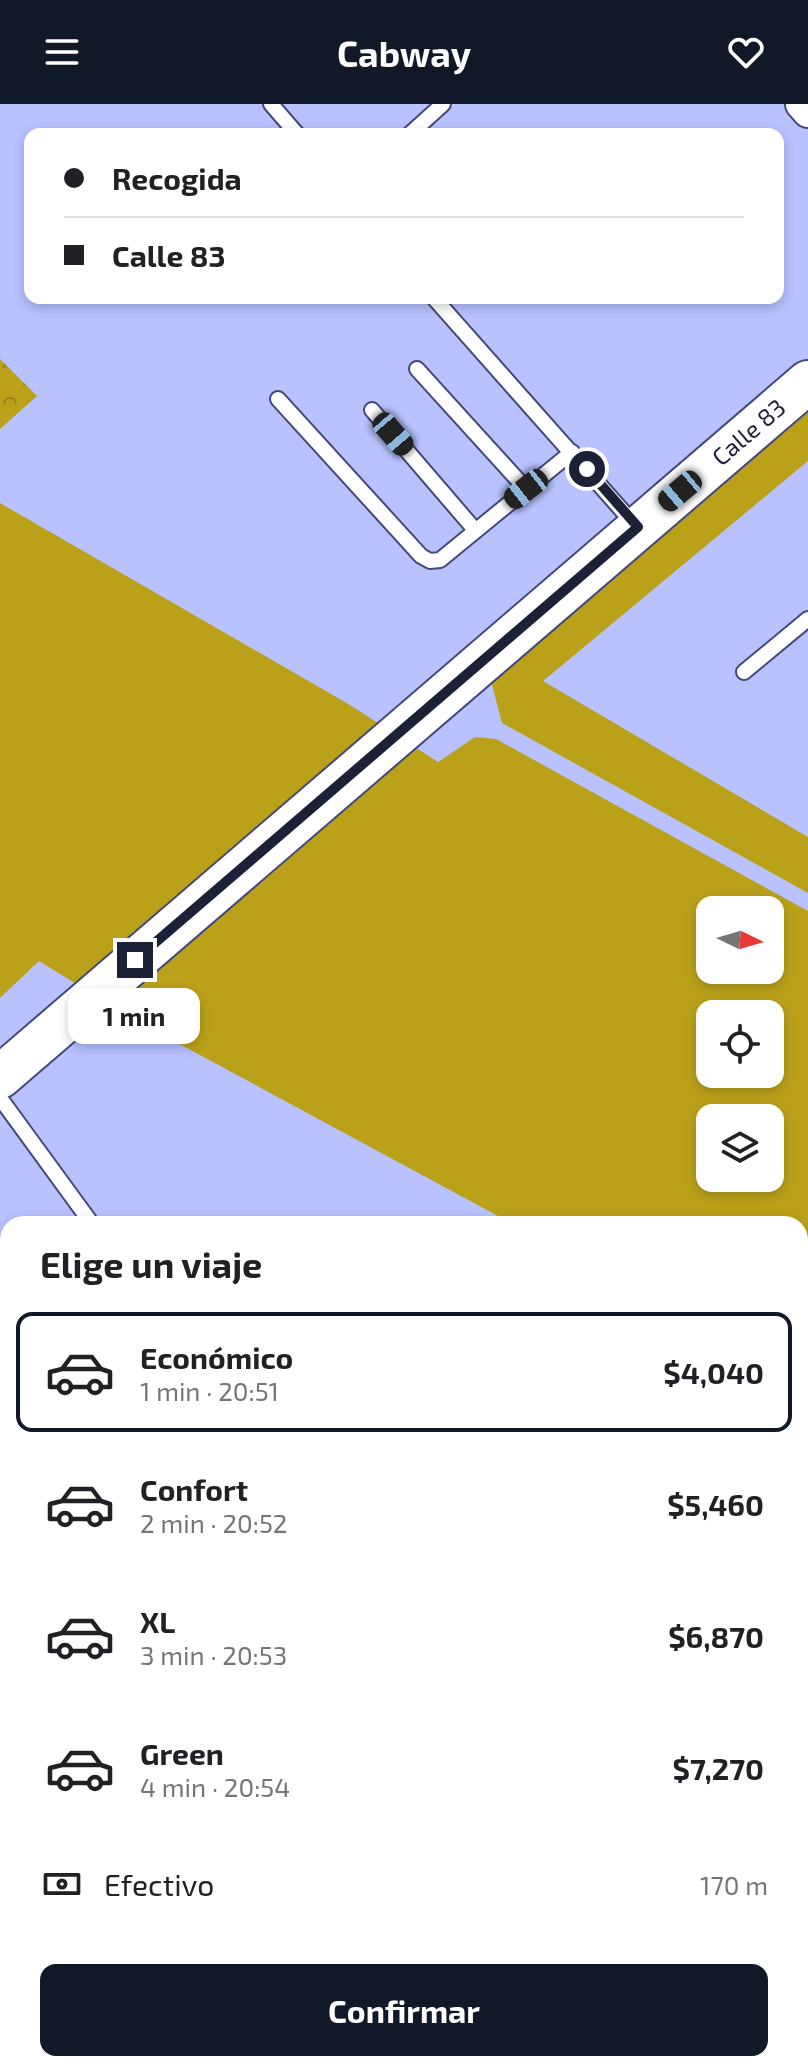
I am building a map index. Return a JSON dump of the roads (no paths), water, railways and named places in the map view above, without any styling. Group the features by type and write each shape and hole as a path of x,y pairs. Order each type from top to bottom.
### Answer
{"street":[{"path":"801,104 808,112"},
{"name":"Calle 83","path":"0,1077 808,382"}],"lane":[{"path":"271,104 292,128"},
{"path":"417,128 443,104"},
{"path":"439,304 638,527"},
{"path":"417,369 526,489"},
{"path":"278,399 421,556 430,561 440,560 572,452"},
{"path":"372,410 475,530"},
{"path":"744,672 808,619"},
{"path":"0,1098 86,1216"}]}
